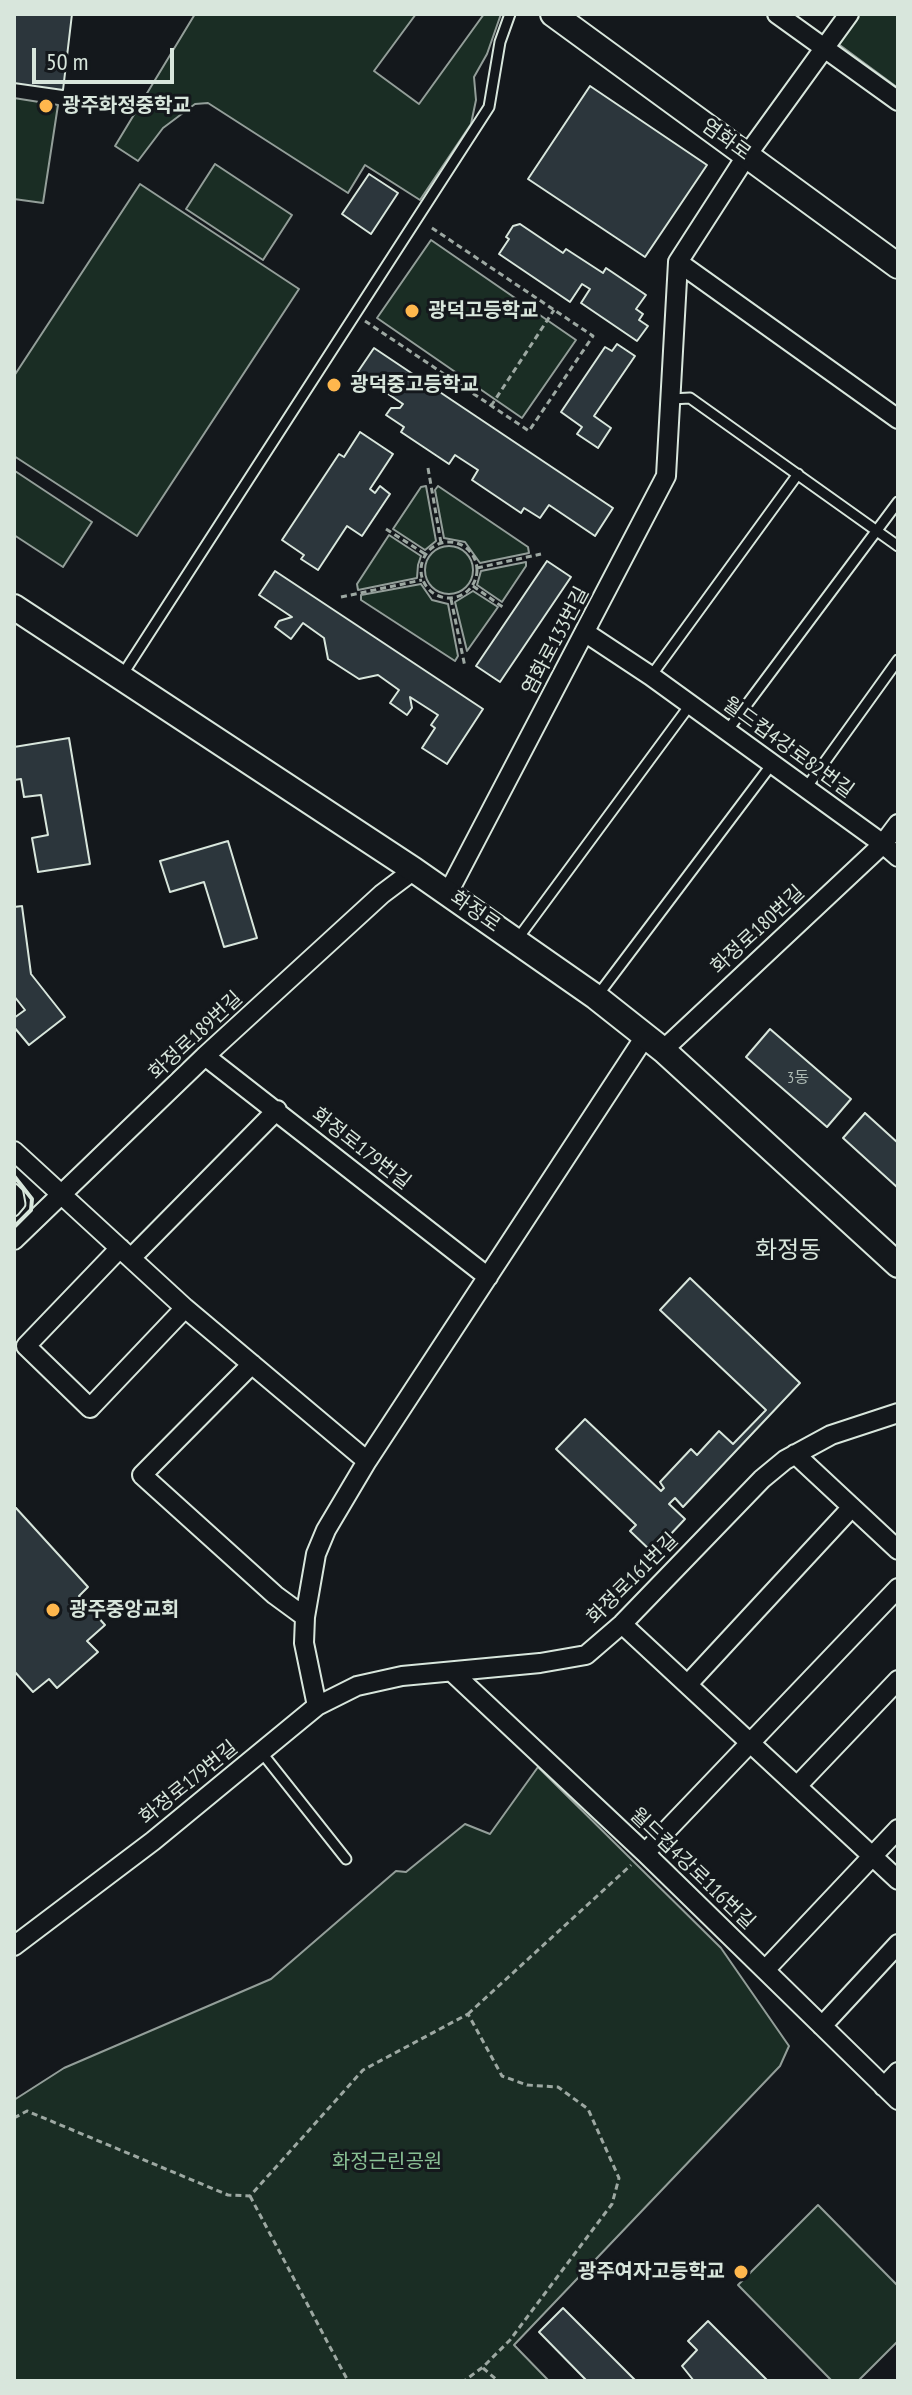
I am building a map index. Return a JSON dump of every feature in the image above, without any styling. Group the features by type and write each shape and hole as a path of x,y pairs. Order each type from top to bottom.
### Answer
{"street":[{"name":"염화로","path":"553,14 898,266"},
{"path":"777,14 898,101"},
{"name":"염화로133번길","path":"448,893 666,476 678,262 747,155 849,14"},
{"path":"678,262 898,419"},
{"name":"화정로","path":"14,607 414,870 596,997 654,1042 898,1265"},
{"name":"월드컵4강로82번길","path":"586,633 651,676 898,857"},
{"name":"화정로180번길","path":"654,1042 883,844 898,824"},
{"name":"화정로189번길","path":"14,1240 205,1056 382,894 414,870"},
{"path":"317,1706 304,1643 305,1617 316,1554 326,1530 367,1461 488,1277 654,1042"},
{"name":"화정로179번길","path":"205,1056 488,1277"},
{"path":"185,1308 90,1408 26,1346 277,1110"},
{"path":"14,1151 185,1308 367,1461"},
{"path":"252,1364 142,1475 275,1595 305,1617"},
{"name":"화정로161번길","path":"317,1706 357,1686 402,1676 540,1663 586,1655 622,1624 762,1479 795,1454 831,1435 898,1413"},
{"path":"795,1454 898,1550"},
{"path":"688,1684 852,1507"},
{"path":"645,1853 898,1588"},
{"path":"622,1624 898,1880"},
{"name":"월드컵4강로116번길","path":"452,1672 645,1853 898,2100"},
{"path":"798,1785 898,1680"},
{"name":"화정로179번길","path":"14,1945 153,1841 317,1706"},
{"path":"765,1970 898,1829"},
{"path":"822,2026 898,1944"},
{"path":"884,2087 898,2072"}],"lane":[{"path":"121,677 489,107 500,42 510,14"},
{"path":"671,399 690,398 898,546"},
{"path":"651,676 798,474"},
{"path":"727,731 898,502"},
{"path":"806,788 898,660"},
{"path":"516,941 690,705"},
{"path":"596,997 772,764"},
{"path":"14,1189 20,1204 14,1211"},
{"path":"262,1753 346,1859"}],"path":[{"path":"355,314 529,431 593,336 417,218"},
{"path":"491,406 554,310"},
{"path":"428,468 441,543"},
{"path":"386,529 425,554"},
{"path":"441,543 465,547 477,568 473,586 463,595 451,599 433,594 422,580 425,554 441,543"},
{"path":"477,568 541,554"},
{"path":"341,597 422,580"},
{"path":"473,586 504,608"},
{"path":"451,599 465,667"},
{"path":"250,2196 363,2070 468,2014 645,1853"},
{"path":"464,2381 510,2340 612,2204 619,2178 588,2109 558,2087 527,2085 502,2076 468,2014"},
{"path":"14,2118 27,2111 228,2195 250,2196"},
{"path":"250,2196 348,2381"},
{"path":"483,2367 498,2381"}],"green space":[{"path":"195,14 416,14 374,71 419,104 484,14 501,14 487,54 474,77 476,100 471,124 420,200 365,165 348,193 208,103 195,104 163,128 138,161 115,146"},
{"path":"858,14 898,14 898,88 837,43"},
{"path":"14,98 58,105 43,203 14,199"},
{"path":"215,164 292,215 263,260 186,209"},
{"path":"140,184 299,289 137,536 14,456 14,376"},
{"path":"431,240 576,340 522,418 377,318"},
{"path":"15,471 92,522 63,567 14,535"},
{"path":"426,486 436,541 425,550 393,529 421,487"},
{"path":"438,486 528,547 529,553 480,563 465,542 444,538 435,490"},
{"path":"389,535 421,556 417,578 358,590 357,584"},
{"path":"449,546 466,553 473,570 466,587 449,594 432,587 425,570 432,553"},
{"path":"526,562 502,602 477,585 481,571"},
{"path":"421,584 432,600 448,604 458,656 455,661 361,600 361,595"},
{"path":"473,591 498,607 467,651 455,602"},
{"name":"화정근린공원","path":"538,1767 721,1948 789,2046 780,2066 514,2345 549,2381 14,2381 14,2100 64,2068 271,1979 396,1871 406,1872 465,1824 490,1834"},
{"path":"818,2205 898,2286 898,2341 858,2381 832,2381 738,2285"}],"building":[{"path":"14,14 72,14 63,90 14,83"},
{"path":"590,86 707,165 645,257 528,179"},
{"path":"369,174 398,193 371,234 342,214"},
{"path":"520,224 563,253 566,249 603,273 606,268 646,295 636,309 643,314 639,320 648,326 637,341 581,303 590,289 582,284 570,302 499,254 513,226"},
{"path":"617,344 635,356 594,416 611,428 598,448 577,434 582,427 561,412 605,347 612,351"},
{"name":"광덕고등학교","path":"374,348 613,508 595,536 549,505 540,518 524,508 521,513 472,480 478,470 455,455 449,464 401,432 404,427 386,415 391,408 400,408 403,404 357,373"},
{"path":"360,432 393,454 370,489 375,493 380,486 390,494 362,536 347,526 318,570 301,559 304,555 282,540 339,454 344,457"},
{"path":"547,561 571,577 500,682 476,666"},
{"path":"275,571 483,709 447,764 422,748 435,728 431,725 438,715 410,697 412,708 407,715 390,703 399,690 378,675 359,679 328,659 324,638 303,623 291,639 275,627 279,621 292,617 259,595"},
{"path":"69,738 90,864 38,872 32,838 48,835 41,795 24,797 21,779 14,780 14,747"},
{"path":"228,841 257,938 224,947 204,882 170,892 160,861"},
{"path":"22,906 31,974 65,1017 29,1045 14,1027 14,1018 25,1010 14,996 14,907"},
{"path":"770,1029 851,1099 827,1127 746,1057"},
{"path":"865,1113 898,1143 898,1188 843,1138"},
{"path":"690,1278 800,1383 683,1507 675,1498 669,1504 685,1519 653,1553 630,1531 636,1525 556,1449 585,1419 661,1491 664,1488 660,1482 691,1449 697,1455 719,1431 733,1444 766,1410 660,1310"},
{"name":"광주중앙교회","path":"16,1508 88,1587 79,1596 105,1625 87,1641 98,1652 57,1688 49,1679 33,1692 14,1671"},
{"path":"563,2308 636,2381 587,2381 539,2332"},
{"path":"708,2321 768,2381 694,2381 682,2366 697,2350 688,2341"}],"wall":[{"path":"14,1176 32,1199 31,1210 14,1227"}],"place":[{"name":"광주화정중학교","path":"46,106"},
{"name":"광덕고등학교","path":"412,311"},
{"name":"광덕중고등학교","path":"334,385"},
{"name":"광주중앙교회","path":"53,1610"},
{"name":"광주여자고등학교","path":"741,2272"}],"district":[{"name":"화정동","path":"788,1251"}]}
